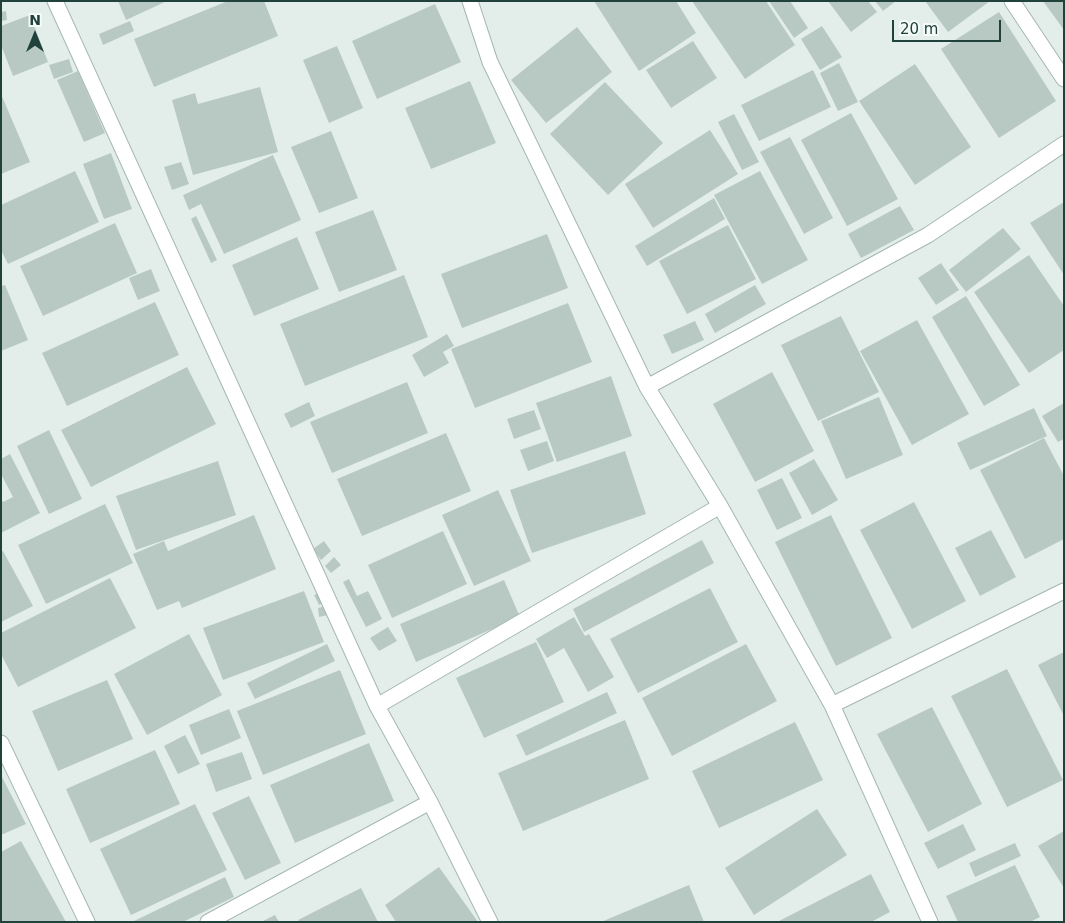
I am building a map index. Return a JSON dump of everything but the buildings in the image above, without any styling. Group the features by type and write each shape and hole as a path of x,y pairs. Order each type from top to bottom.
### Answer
{"street":[{"path":"56,1 377,706 430,802 490,922"},
{"path":"470,1 490,62 647,387 720,506 832,705 930,922"},
{"path":"1012,1 1064,79"},
{"path":"647,387 928,235 1064,144"},
{"path":"377,706 720,506"},
{"path":"832,705 1064,591"},
{"path":"1,743 87,922"},
{"path":"208,922 430,802"}]}
